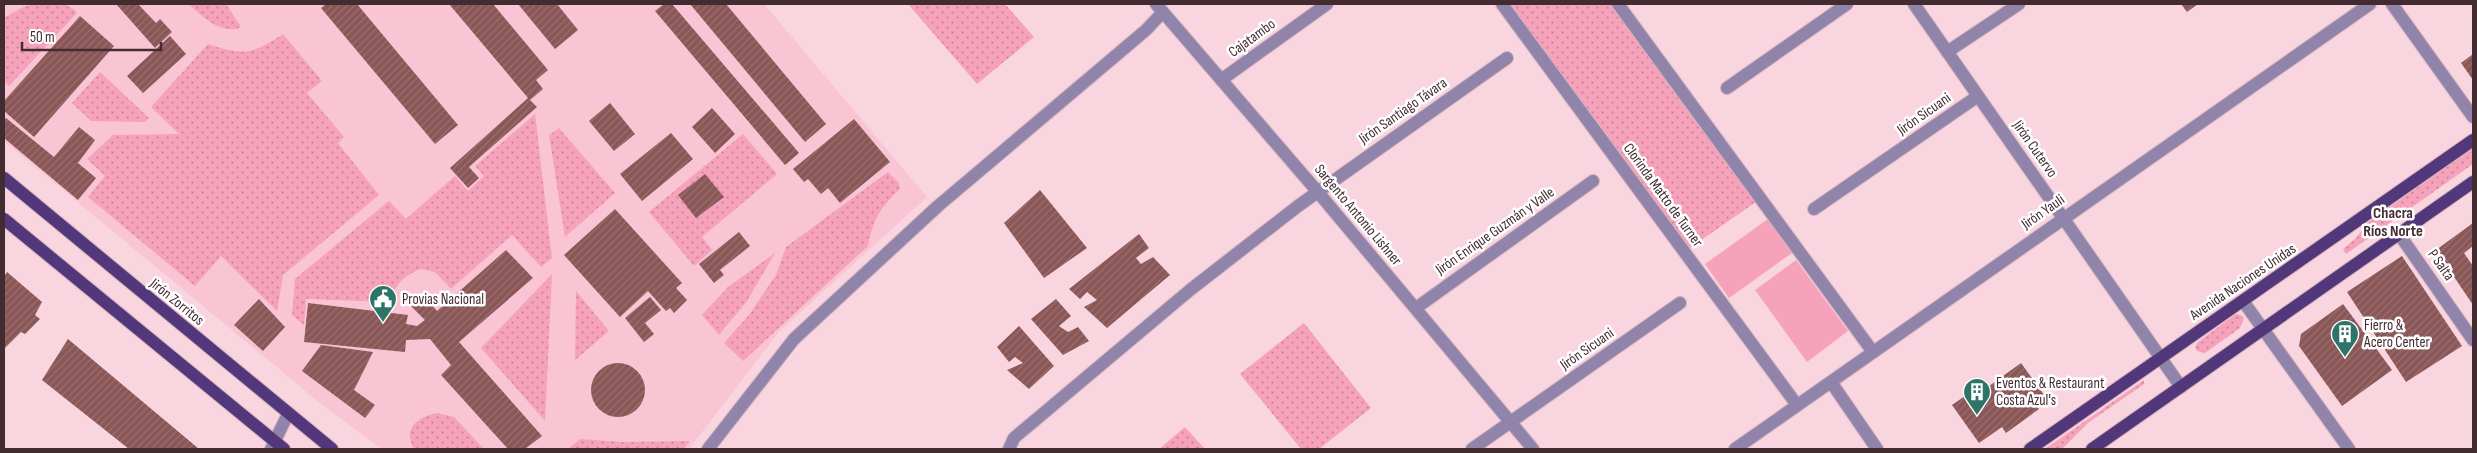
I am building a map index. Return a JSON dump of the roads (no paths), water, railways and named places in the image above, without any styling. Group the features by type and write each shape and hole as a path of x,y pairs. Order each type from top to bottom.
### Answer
{"main road":[{"name":"Avenida Naciones Unidas","path":"2030,449 2473,140"},
{"name":"Jirón Zorritos","path":"4,178 332,449"},
{"path":"2092,449 2473,182"},
{"path":"4,219 277,447"}],"street":[{"name":"Cajatambo","path":"1221,80 1327,4"},
{"name":"Clorinda Matto de Turner","path":"1502,4 1797,405"},
{"path":"1618,4 1873,352"},
{"path":"1727,88 1847,4"},
{"name":"Jirón Cutervo","path":"1914,4 2181,387"},
{"path":"1948,52 2019,4"},
{"name":"Jirón Yauli","path":"1735,449 2370,4"},
{"path":"2392,4 2473,117"},
{"name":"Sargento Antonio Lishner","path":"1160,8 1416,308 1533,449"},
{"path":"708,449 794,339 938,206 1138,36 1160,8"},
{"name":"Jirón Santiago Távara","path":"1009,449 1014,438 1190,290 1317,191 1507,58"},
{"name":"Jirón Sicuani","path":"1814,209 1978,96"},
{"name":"Jirón Enrique Guzmán y Valle","path":"1416,308 1593,181"},
{"name":"P Salta","path":"2399,234 2473,340"},
{"path":"2243,301 2348,449"},
{"name":"Jirón Sicuani","path":"1472,449 1680,303"},
{"path":"1831,382 1877,449"},
{"path":"277,447 288,414"}],"place":[{"name":"Provias Nacional","path":"383,323"},
{"name":"Fierro & Acero Center","path":"2345,358"},
{"name":"Eventos & Restaurant Costa Azul's","path":"1977,416"}],"district":[{"name":"Chacra Ríos Norte","path":"2393,222"}]}
